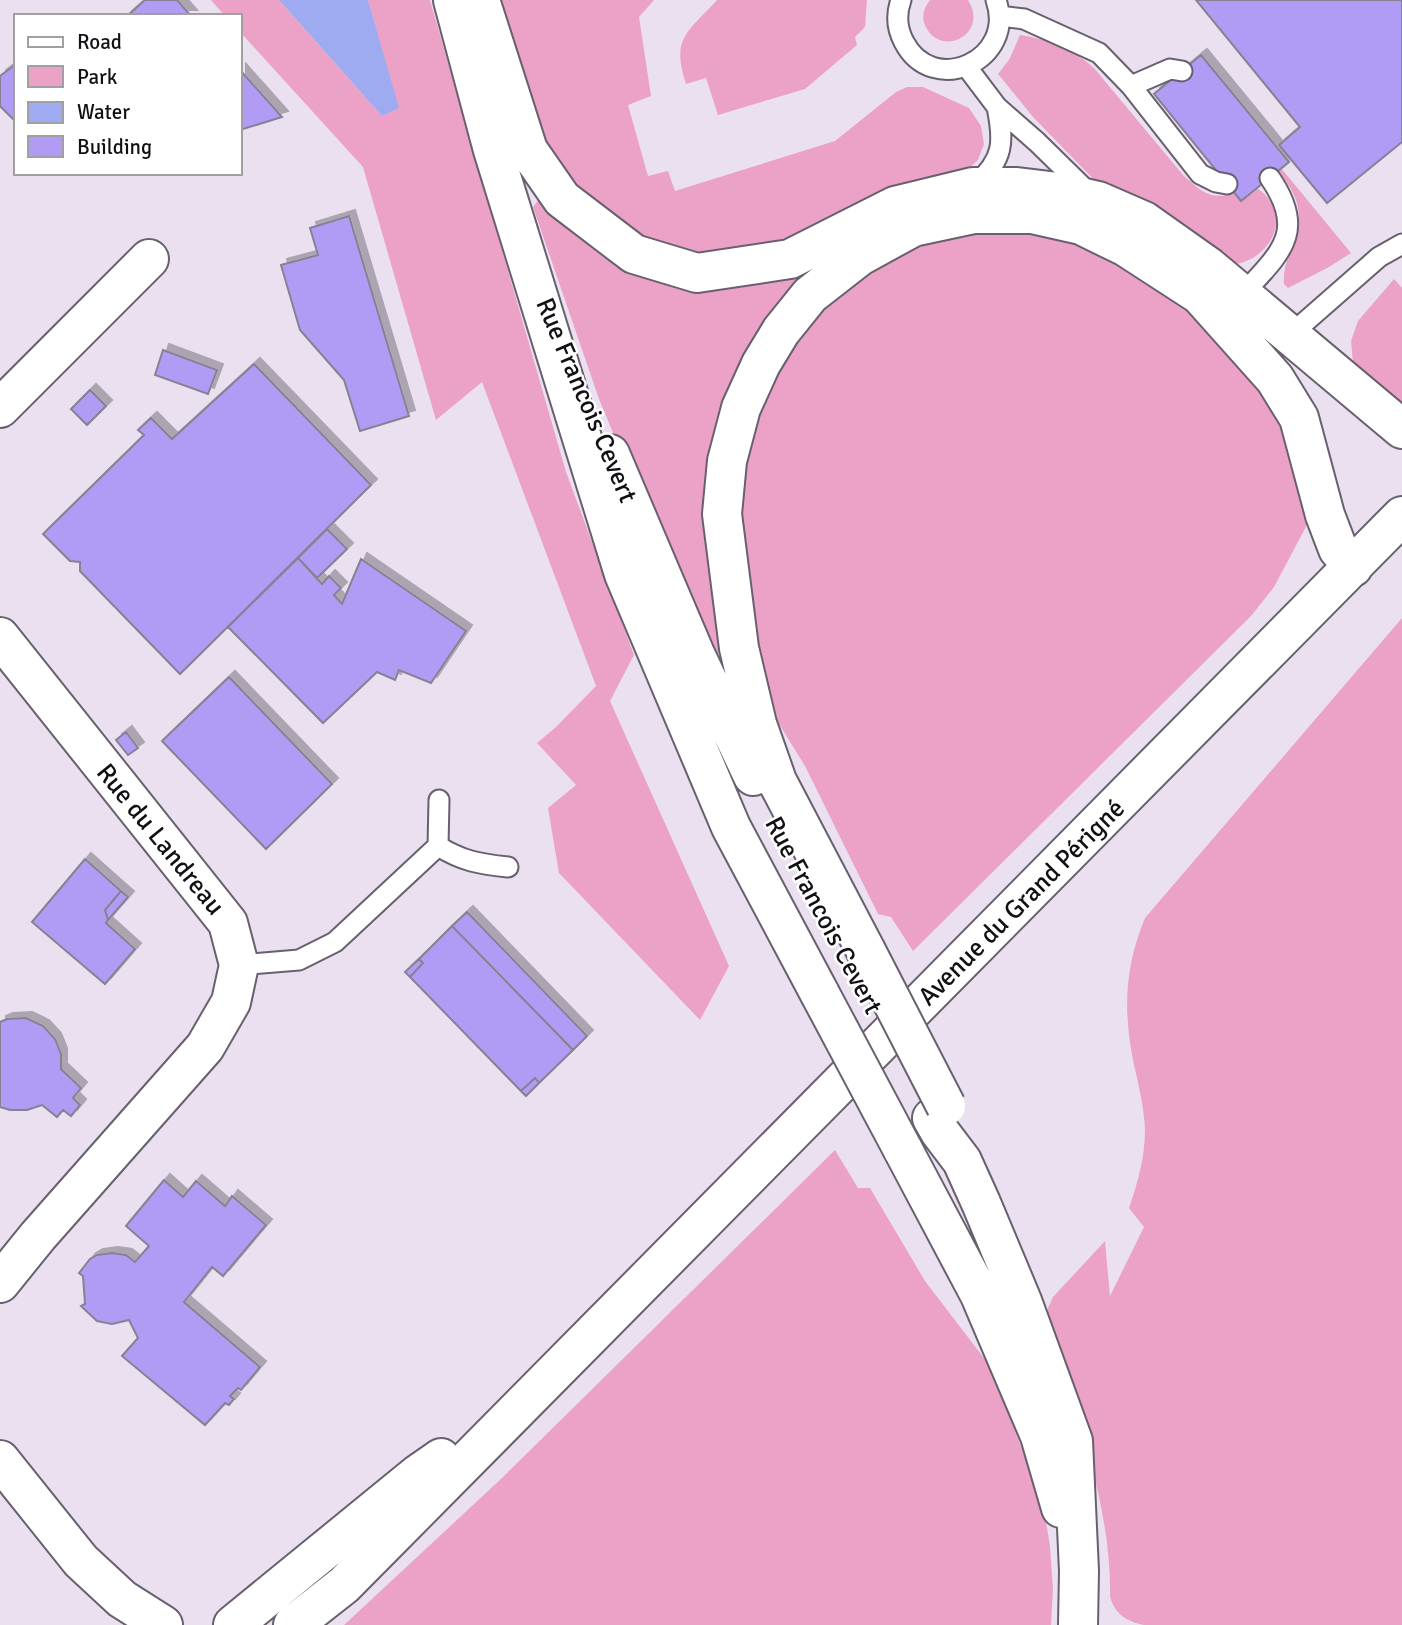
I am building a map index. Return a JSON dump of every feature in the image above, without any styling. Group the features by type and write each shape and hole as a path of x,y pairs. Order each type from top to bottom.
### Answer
{"street":[{"name":"Rue Francois Cevert","path":"453,0 493,150 624,574 732,827 980,1295 1040,1436 1079,1571"},
{"path":"480,0 528,150 562,198 634,254 697,273 790,259 895,206 973,187 1017,187 1098,201 1144,221 1209,267 1402,429"},
{"path":"857,956 777,781 757,724 739,648 722,514 727,461 741,408 761,364 781,331 810,295 860,256 913,227 974,214 1032,214 1081,225 1126,247 1200,295 1275,379 1299,418 1325,515 1338,549 1353,567"},
{"path":"0,408 149,259"},
{"name":"Rue Francois Cevert","path":"529,265 695,654 785,844 857,956 939,1112 953,1120 962,1161 1020,1298 1073,1441 1079,1571 1078,1625"},
{"name":"Avenue du Grand Périgné","path":"293,1625 344,1585 1402,516"},
{"name":"Rue du Landreau","path":"0,636 228,923 239,965 231,1002 205,1047 38,1236 0,1283"},
{"name":"Avenue du Grand Périgné","path":"233,1625 418,1474 519,1406"},
{"path":"0,1460 81,1561 122,1599 163,1625"},
{"path":"81,1561 114,1625"}],"lane":[{"path":"901,0 897,19 900,35 908,50 919,61 934,68 950,70 980,59 998,32 998,8 1099,53 1131,86 1200,174 1227,184"},
{"path":"966,66 997,107 1098,201"},
{"path":"1131,86 1170,69 1182,71"},
{"path":"973,187 993,167 999,152 1002,136 997,107"},
{"path":"1241,296 1281,250 1287,236 1287,209 1283,197 1270,178"},
{"path":"1289,335 1379,257 1402,244"},
{"path":"239,965 299,960 335,942 438,846 439,800"},
{"path":"438,846 458,858 508,867"}],"green space":[{"path":"211,0 279,0 382,116 398,108 368,0 430,0 566,472 634,655 610,701 729,966 700,1020 559,873 548,808 576,785 537,743 596,686 482,382 436,420 363,167 242,34 242,14 223,14"},
{"path":"499,0 654,0 639,17 651,96 628,105 648,176 668,171 675,191 835,141 896,92 907,87 923,87 969,108 981,126 984,144 978,160 966,171 790,246 702,256 663,246 623,230 586,202 534,127"},
{"path":"717,0 867,0 865,27 855,37 857,45 805,89 718,115 706,78 686,84 680,56 681,46 690,29"},
{"path":"930,0 968,0 973,13 973,23 968,32 951,41 932,35 923,18"},
{"path":"1020,35 1060,46 1078,55 1094,68 1183,175 1201,190 1219,196 1235,193 1241,201 1257,188 1268,198 1274,209 1276,221 1269,243 1249,260 1236,264 1102,188 1033,117 998,74 1009,60"},
{"path":"1281,168 1351,253 1288,288 1284,284 1284,272 1299,218 1296,201 1278,170"},
{"path":"540,198 593,248 622,264 734,286 773,280 826,257 757,343 726,652 705,655 599,399 533,207"},
{"path":"967,229 1036,230 1103,250 1194,313 1284,415 1308,523 1274,587 1251,616 913,951 891,917 878,914 805,766 761,695 736,558 742,445 788,335 873,262"},
{"path":"1394,279 1402,288 1402,405 1353,363 1351,341 1358,321"},
{"path":"1402,618 1402,1625 1144,1625 1119,1613 1110,1597 1105,1528 1098,1492 1080,1422 1048,1320 1048,1308 1053,1297 1105,1241 1110,1296 1144,1227 1129,1208 1144,1150 1145,1129 1128,1023 1128,988 1133,954 1145,918"},
{"path":"835,1150 858,1188 870,1188 925,1281 990,1366 1043,1504 1053,1589 1051,1625 344,1625 502,1478"}],"water":[{"path":"279,0 368,0 399,108 382,116"}],"building":[{"path":"145,0 177,0 189,14 129,14"},
{"path":"1196,0 1402,0 1402,142 1327,203 1279,145 1300,127"},
{"path":"1201,55 1289,162 1241,201 1154,94"},
{"path":"14,66 14,120 0,106 0,76"},
{"path":"242,72 282,117 242,129"},
{"path":"349,216 409,416 360,431 344,380 300,330 281,265 318,255 310,228"},
{"path":"163,350 217,370 208,394 155,375"},
{"path":"254,364 371,485 180,674 80,571 80,562 70,561 43,534 144,435 138,430 151,418 172,439"},
{"path":"90,390 106,406 87,425 71,409"},
{"path":"327,529 347,549 317,578 298,558"},
{"path":"298,558 322,584 329,576 341,588 334,595 342,604 361,559 466,631 431,683 399,670 395,680 377,672 323,723 228,627"},
{"path":"229,677 332,784 266,849 162,741"},
{"path":"126,732 138,748 128,755 116,740"},
{"path":"85,859 121,891 105,910 108,920 106,923 135,949 105,984 32,922"},
{"path":"121,891 128,897 108,920 105,910"},
{"path":"467,912 587,1036 573,1050 452,926"},
{"path":"452,926 573,1050 539,1083 535,1078 521,1091 410,977 423,963 419,959"},
{"path":"419,959 423,963 410,977 405,972"},
{"path":"26,1018 43,1026 55,1039 61,1054 61,1069 81,1088 73,1098 80,1105 71,1116 63,1110 57,1117 42,1105 27,1110 0,1107 0,1022"},
{"path":"535,1078 539,1083 526,1096 521,1091"},
{"path":"164,1180 183,1197 196,1181 225,1206 232,1196 266,1225 223,1276 212,1267 184,1302 260,1367 241,1390 238,1388 230,1396 234,1399 229,1405 225,1403 205,1425 122,1356 138,1338 129,1320 112,1324 97,1321 81,1306 85,1304 83,1276 79,1273 90,1259 112,1253 126,1255 135,1262 149,1246 126,1226"}]}
